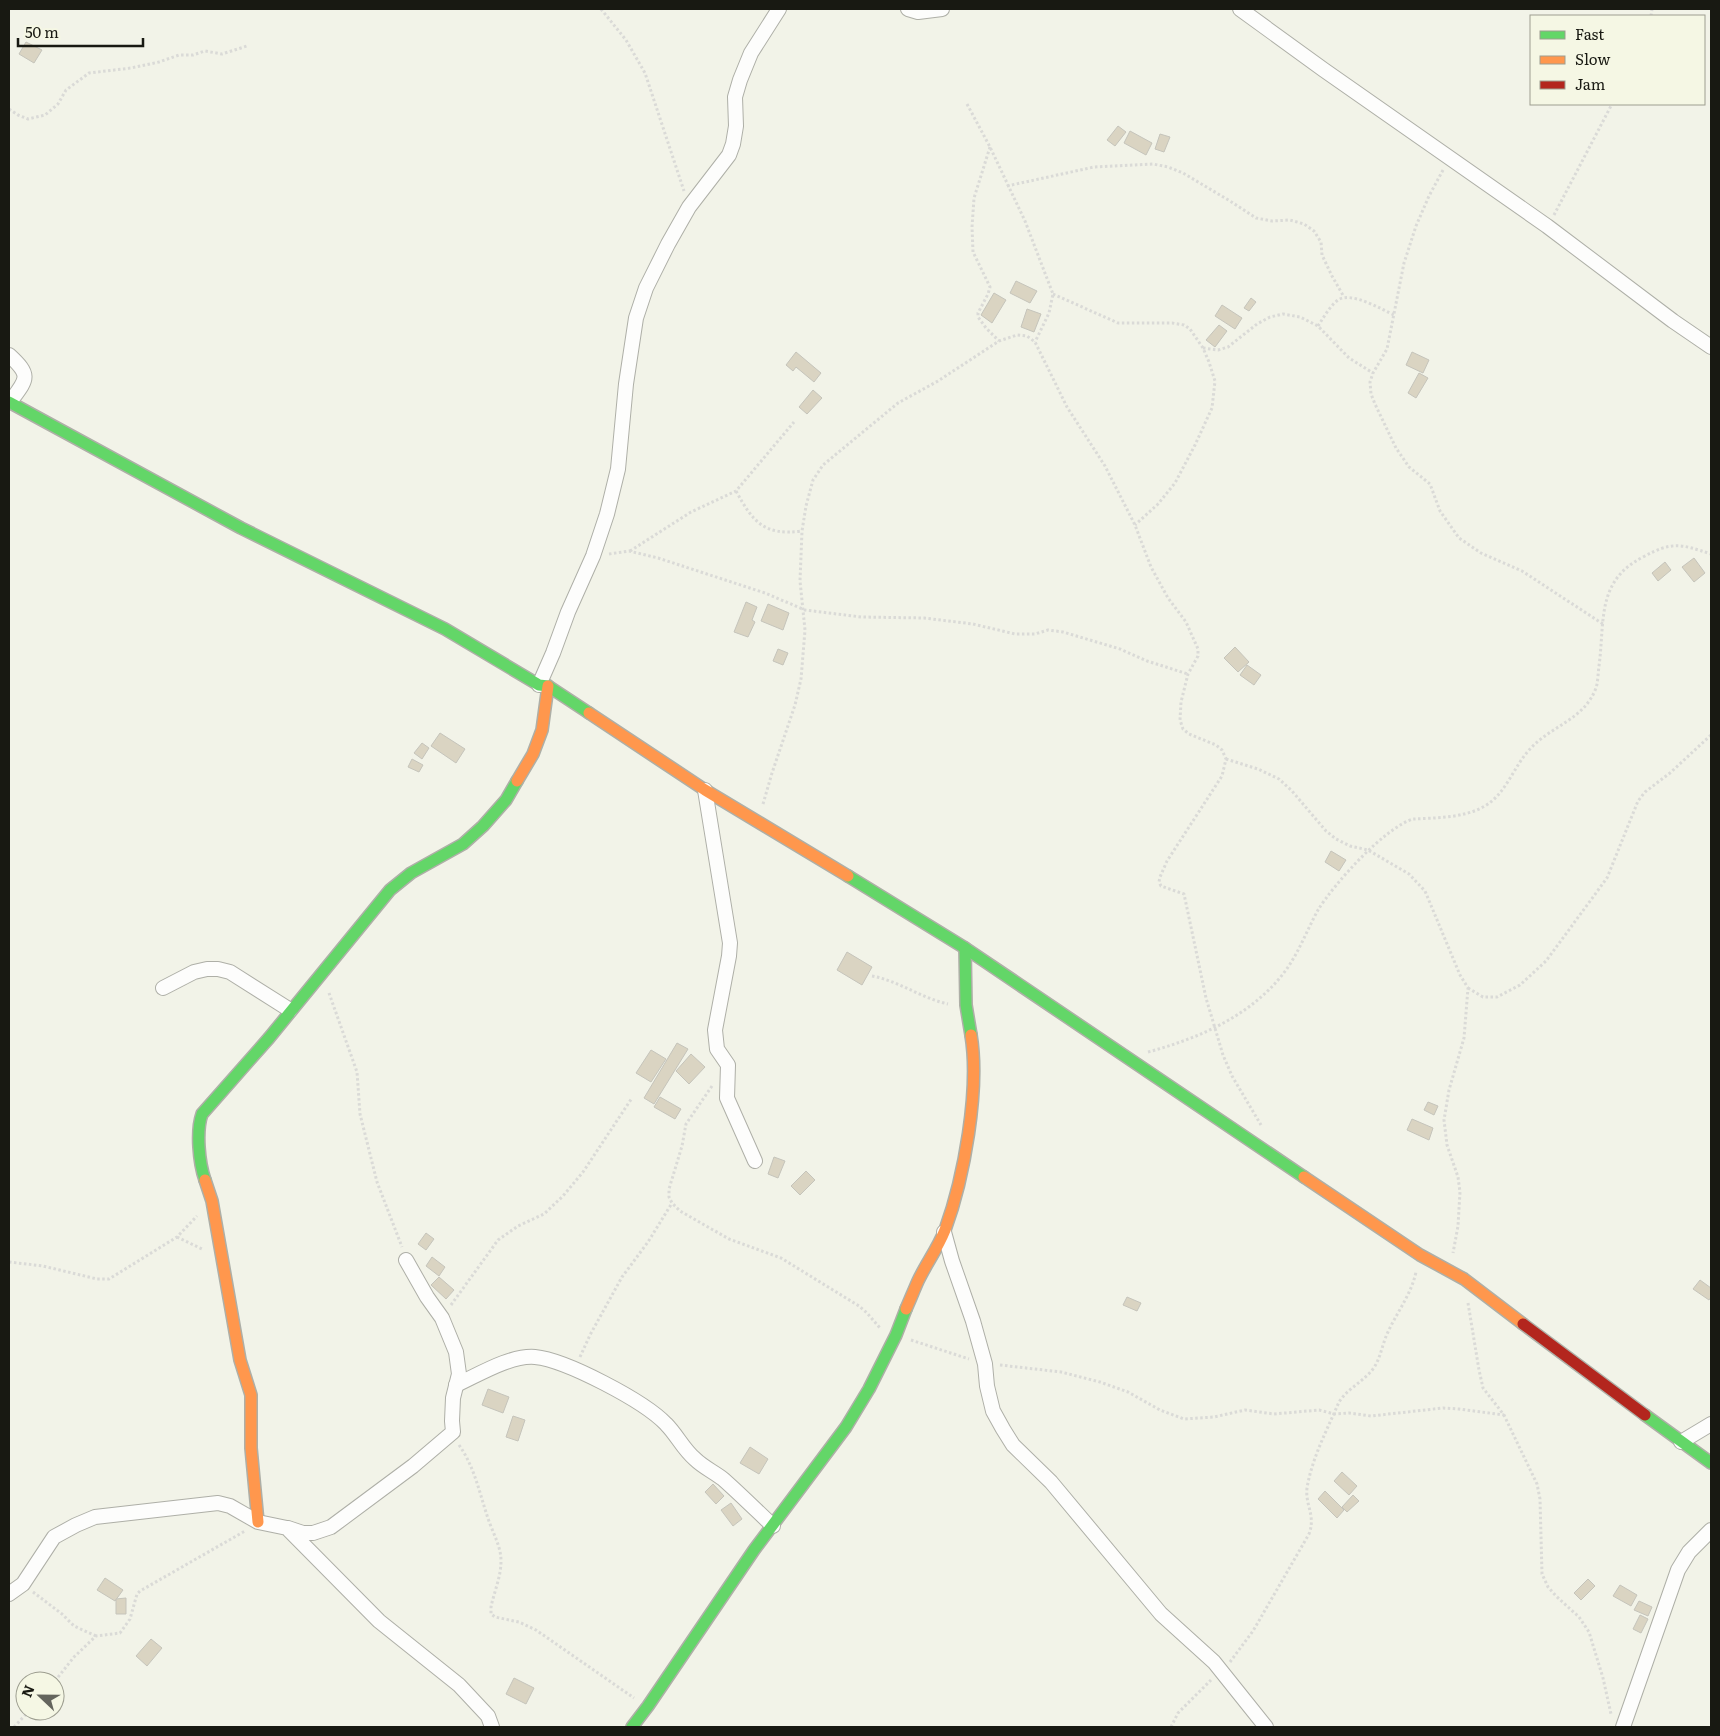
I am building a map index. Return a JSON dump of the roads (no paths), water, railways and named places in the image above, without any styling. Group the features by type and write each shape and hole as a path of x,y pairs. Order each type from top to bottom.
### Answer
{"street":[{"path":"258,1522 251,1448 251,1395 240,1360 212,1201 203,1174 199,1122 202,1114 269,1038 390,890 411,873 463,844 483,826 506,800 533,754 542,730 544,685 553,653 568,612 593,556 607,514 618,468 626,384 636,318 646,288 689,207 729,155 736,126 735,97 740,80 751,53 780,9"},
{"path":"908,9 918,12 942,9"},
{"path":"1240,9 1547,226 1673,321 1711,347"},
{"path":"9,355 22,368 25,374 24,382 9,402 241,528 445,629 544,685 704,790 965,948 1420,1254 1464,1279 1711,1463"},
{"path":"704,790 730,943 715,1030 717,1049 728,1065 727,1098 755,1161"},
{"path":"632,1727 754,1550 774,1526 846,1427 869,1390 896,1335 918,1281 944,1232 958,1187 972,1095 974,1054 966,1006 965,948"},
{"path":"163,988 194,972 218,969 230,972 290,1010"},
{"path":"944,1232 985,1364 987,1386 993,1410 1013,1445 1051,1482 1160,1614 1223,1672 1266,1727"},
{"path":"9,1594 23,1584 54,1537 76,1524 95,1517 218,1503 230,1506 258,1522 303,1533 331,1527 413,1466 452,1434 454,1428 452,1421 453,1398 459,1374 456,1352 442,1318 427,1297 406,1260"},
{"path":"456,1385 517,1359 534,1357 556,1361 575,1369 618,1392 667,1424 685,1451 721,1478 774,1526"},
{"path":"1681,1442 1711,1424"},
{"path":"287,1528 379,1621 459,1685 488,1716 492,1727"},
{"path":"1623,1727 1678,1570 1689,1552 1711,1530"}]}
